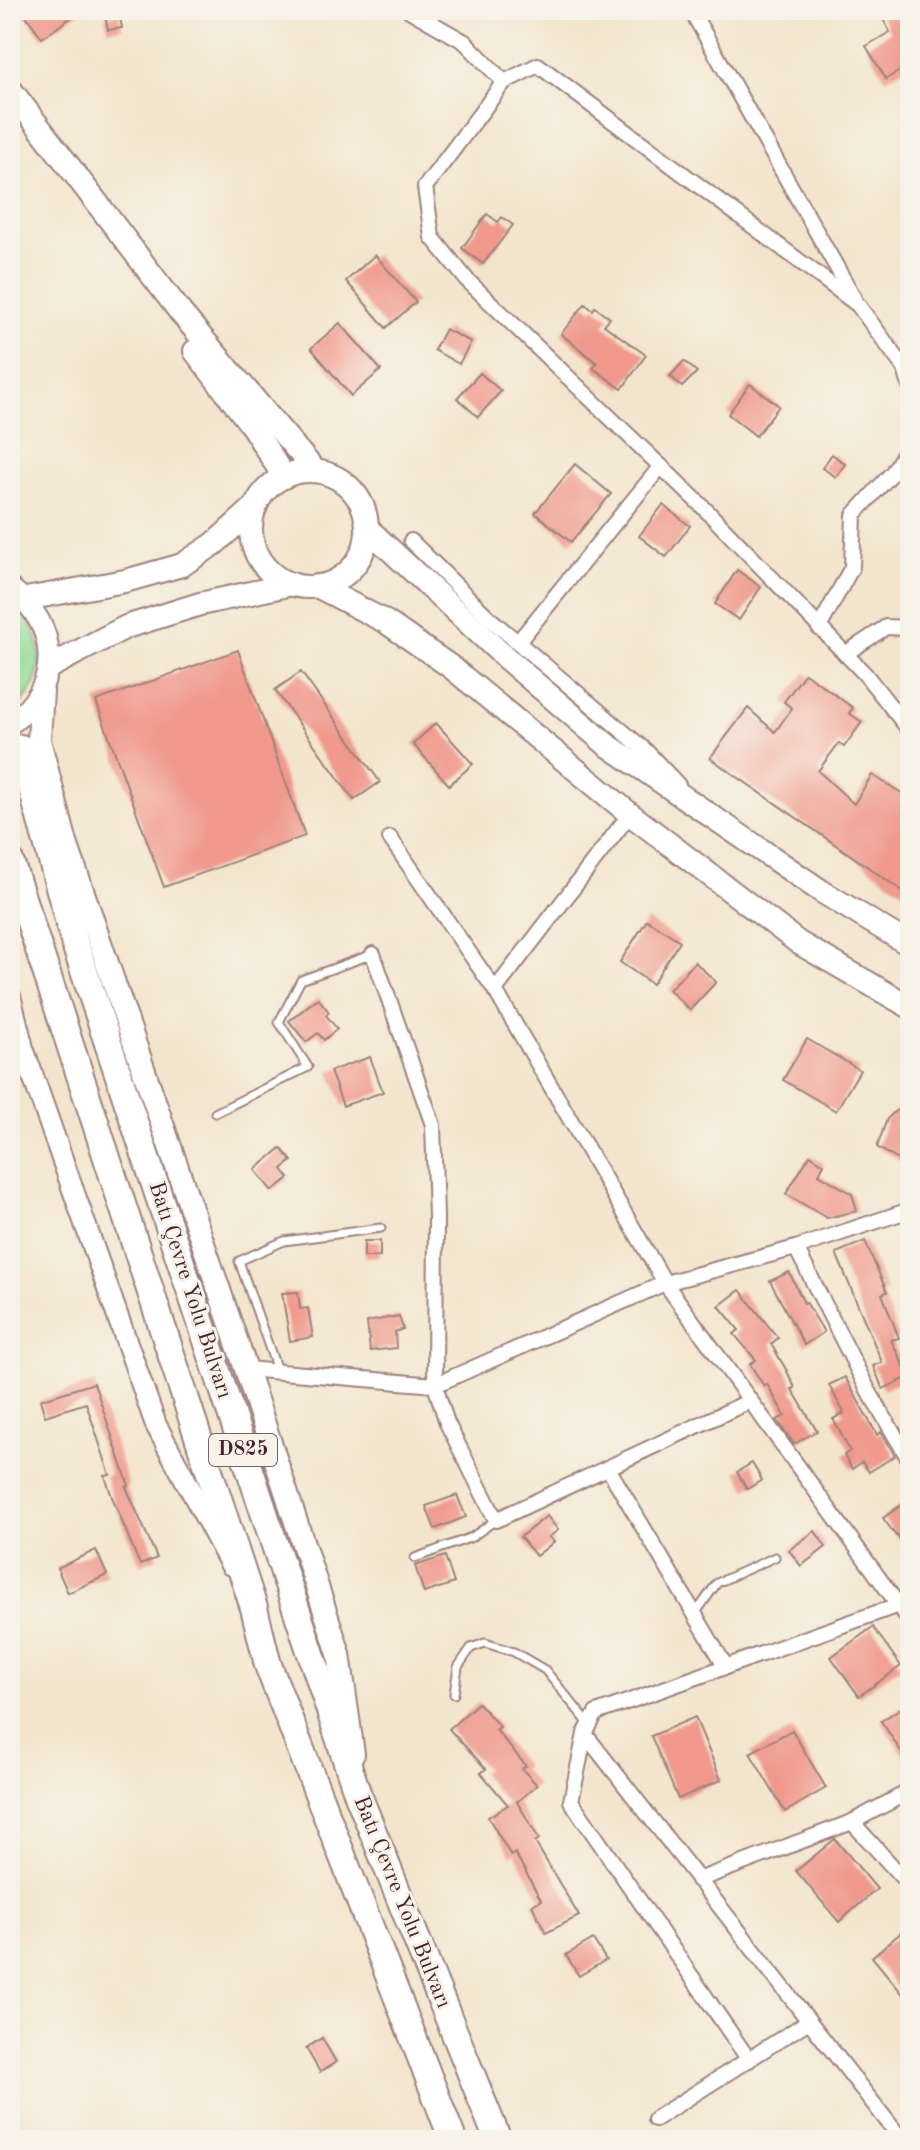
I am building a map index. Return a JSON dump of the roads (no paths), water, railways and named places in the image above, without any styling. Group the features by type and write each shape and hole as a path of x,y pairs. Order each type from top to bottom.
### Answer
{"highway":[{"name":"Batı Çevre Yolu Bulvarı","path":"15,736 74,941 358,1795 498,2140"},
{"name":"Batı Çevre Yolu Bulvarı","path":"10,861 254,1608 268,1665 453,2140"}],"main road":[{"path":"10,89 181,313 315,471"},
{"path":"10,108 252,426 284,477"},
{"path":"18,594 125,581 182,565 214,544 256,506 270,486 284,477 303,471 326,473 347,485 362,505 367,528 363,551 357,562 339,578 317,586"},
{"path":"256,506 252,529 257,553 271,572 292,584"},
{"path":"367,528 507,659 595,734 821,891 910,945"},
{"path":"49,667 126,627 200,604 292,584 317,586 386,622 451,667 630,814 799,943 910,1007"},
{"path":"18,594 41,619 48,643 49,667 42,691 39,740 66,843 246,1369 339,1654 358,1795"},
{"path":"15,736 26,713 42,691"},
{"path":"10,996 23,1048 156,1425 254,1608"}],"street":[{"path":"409,10 465,42 504,82"},
{"path":"693,11 858,305 905,369 910,386"},
{"path":"858,305 538,65 504,82 425,187 432,237 467,280 661,466 845,654 910,731"},
{"path":"819,628 852,567 854,515 893,472 910,444"},
{"path":"518,642 661,466"},
{"path":"411,541 489,618 646,751 701,809"},
{"path":"845,654 886,627 910,628"},
{"path":"495,990 630,814"},
{"path":"390,838 495,990 665,1283 750,1401 904,1603 910,1621"},
{"path":"373,954 433,1125 435,1385 447,1423 496,1520 750,1401"},
{"path":"246,1369 435,1385 665,1283 796,1248 910,1210"},
{"path":"796,1248 868,1390 910,1461"},
{"path":"608,1468 726,1667"},
{"path":"749,2060 571,1801 588,1730 596,1713 904,1603"},
{"path":"588,1730 698,1880 902,2140"},
{"path":"698,1880 852,1822 910,1791"},
{"path":"852,1822 910,1886"},
{"path":"655,2119 809,2021"}],"lane":[{"path":"215,1113 308,1067 279,1022 301,980 373,954"},
{"path":"278,1372 239,1261 284,1241 381,1228"},
{"path":"415,1558 472,1537 496,1520"},
{"path":"695,1614 717,1583 775,1557"},
{"path":"454,1694 458,1667 471,1648 485,1643 514,1652 545,1670 588,1730"}]}
